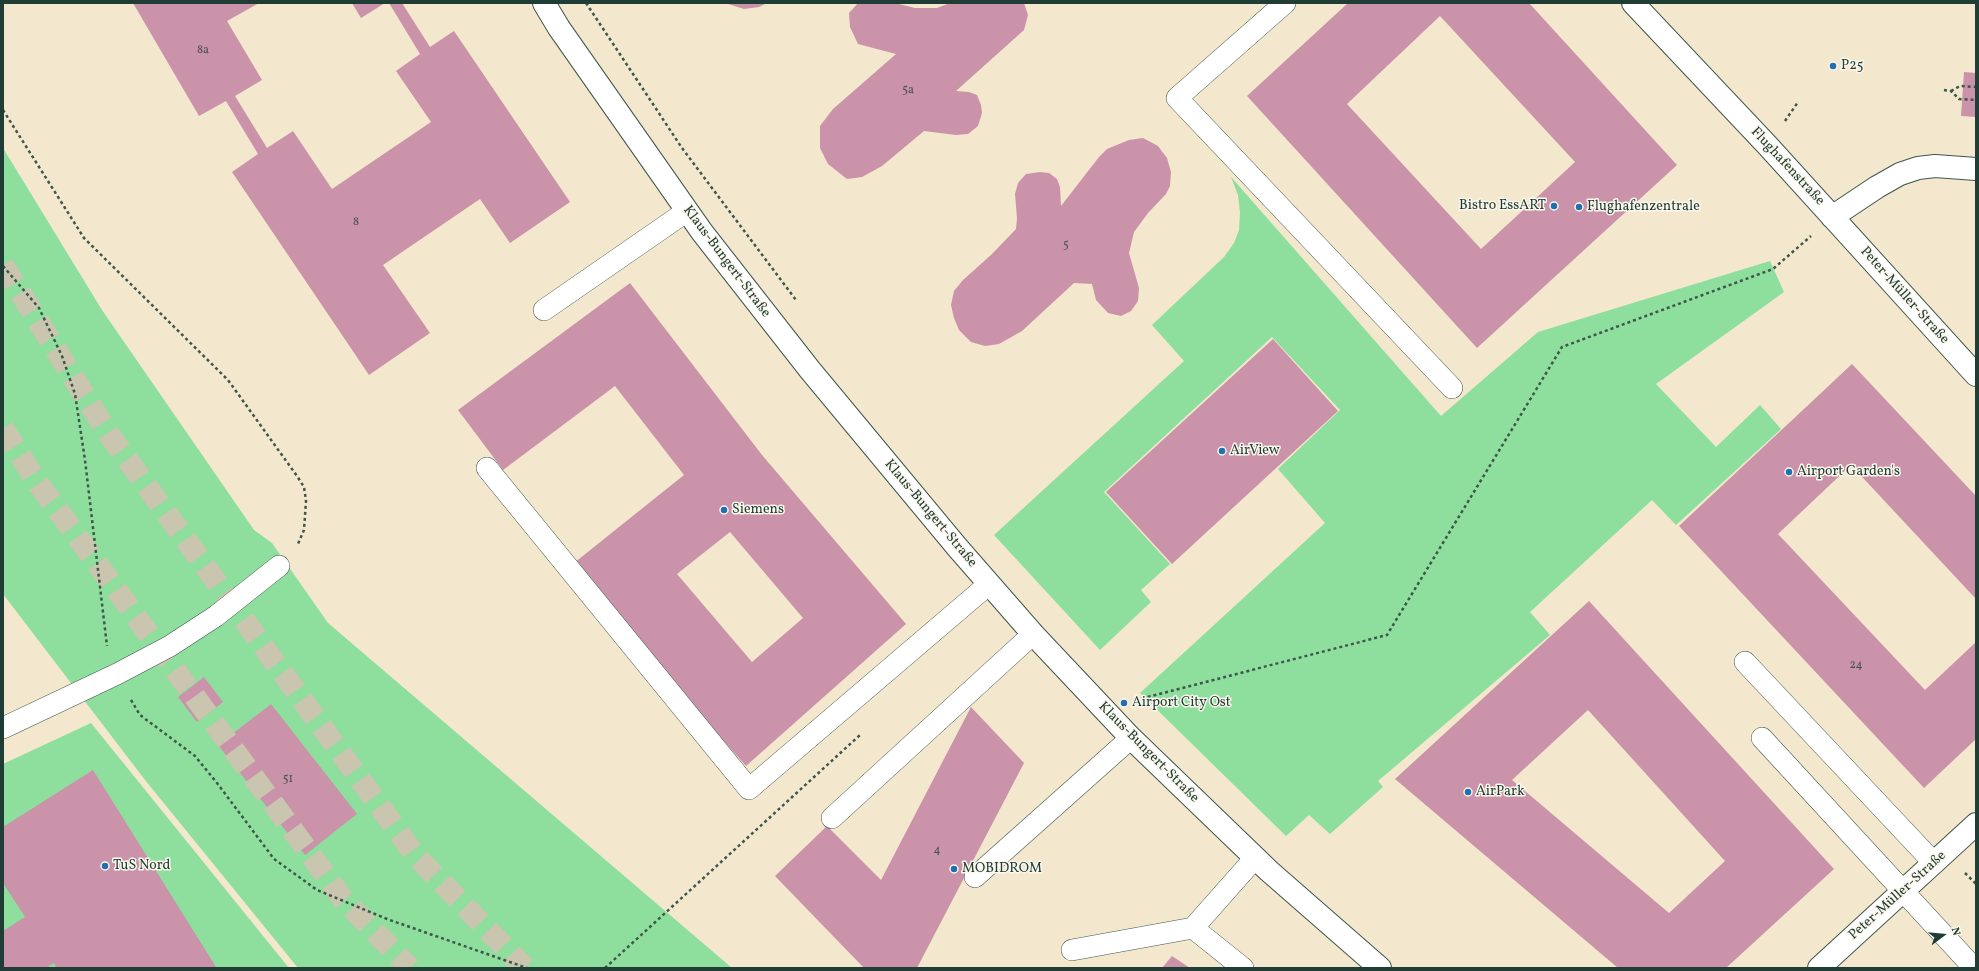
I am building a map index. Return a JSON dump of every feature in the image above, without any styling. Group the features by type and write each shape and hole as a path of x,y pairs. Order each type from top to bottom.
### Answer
{"street":[{"name":"Klaus-Bungert-Straße","path":"544,3 559,28 687,211 810,370 989,584 1033,634 1131,738 1255,858 1380,968"},
{"name":"Flughafenstraße","path":"1633,3 1832,217 1900,174 1918,168 1935,166 1976,169"},
{"name":"Peter-Müller-Straße","path":"1832,217 1976,375"},
{"name":"Peter-Müller-Straße","path":"1819,968 1934,863 1973,832"}],"lane":[{"path":"1285,3 1177,98 1452,388"},
{"path":"544,310 687,211"},
{"path":"487,468 749,789 989,584"},
{"path":"3,728 117,674 192,633 216,616 278,566"},
{"path":"832,818 1033,634"},
{"path":"1745,662 1934,863"},
{"path":"975,877 1131,738"},
{"path":"1762,738 1974,968"},
{"path":"1072,950 1193,928 1255,858"},
{"path":"1193,928 1243,968"}],"path":[{"path":"586,3 682,148 800,306"},
{"path":"1951,91 1960,86 1976,88"},
{"path":"1944,90 1951,91 1959,99 1976,100"},
{"path":"3,110 84,238 228,380 304,487 306,501 304,530 298,544 278,566"},
{"path":"1110,716 1124,703 1387,635 1562,347 1773,269 1832,217"},
{"path":"3,266 39,308 62,356 75,394 85,460 108,653 117,674 140,715 195,756 274,859 317,890 386,919 527,968"},
{"path":"605,968 864,731"}],"green space":[{"path":"3,148 102,310 254,530 272,543 328,623 732,968 298,968 145,780 3,594"},
{"path":"1231,177 1441,416 1538,332 1770,261 1784,292 1656,384 1716,447 1760,405 1781,429 1676,525 1652,500 1530,612 1550,635 1378,781 1383,787 1330,834 1309,815 1286,836 1140,693 1325,523 1278,469 1340,410 1272,337 1104,492 1170,564 1141,590 1151,602 1100,650 994,535 1184,361 1152,325 1224,257 1234,243 1239,230 1240,212 1238,195"},
{"name":"TuS Nord","path":"91,723 289,968 3,968 3,764"}],"building":[{"path":"133,3 259,3 227,21 262,80 235,96 267,148 293,131 332,189 431,122 396,71 420,54 389,3 402,3 430,47 454,31 570,202 510,243 480,199 383,265 430,333 369,375 232,172 258,154 226,101 199,116"},
{"path":"352,3 385,3 361,18"},
{"path":"725,3 767,3 759,7 744,9"},
{"path":"858,3 895,3 915,8 937,8 950,3 1024,3 1028,15 1024,30 956,91 969,92 977,95 982,113 978,126 968,134 956,135 924,131 882,166 862,177 847,179 828,164 820,148 820,126 833,109 896,54 858,44 850,27 849,13"},
{"name":"Flughafenzentrale","path":"1348,3 1529,3 1677,165 1477,348 1247,96","holes":["1440,16 1575,162 1481,249 1347,104"]},
{"path":"1964,72 1976,73 1976,117 1961,116"},
{"path":"1143,138 1158,146 1167,158 1171,172 1170,186 1166,194 1148,213 1134,232 1129,253 1139,288 1138,301 1131,311 1121,316 1108,313 1096,300 1092,284 1074,283 1022,331 999,344 985,346 971,342 959,330 954,318 951,305 954,291 963,280 992,254 1016,229 1017,218 1015,194 1018,183 1026,174 1040,172 1049,173 1057,179 1060,187 1061,206 1099,157 1107,149 1129,140"},
{"name":"Siemens","path":"630,283 762,455 906,624 746,766 697,711 574,563 684,475 615,386 503,470 458,410","holes":["730,532 803,618 752,662 677,574"]},
{"name":"AirView","path":"1273,339 1338,411 1172,564 1106,492"},
{"path":"1852,364 1976,496 1976,599 1851,465 1778,534 1925,690 1976,642 1976,739 1924,788 1679,526"},
{"name":"AirPark","path":"1589,601 1834,869 1726,968 1618,968 1395,779","holes":["1588,710 1725,861 1669,913 1512,780"]},
{"path":"204,677 223,702 197,722 178,697"},
{"path":"271,704 357,814 305,855 218,745"},
{"path":"971,707 1024,763 917,968 864,968 775,876 827,826 881,880"},
{"name":"TuS Nord","path":"93,770 216,968 56,968 54,963 46,968 3,968 3,931 25,917 3,883 3,827"},
{"path":"1172,956 1190,968 1162,968"}],"tunnel":[{"path":"3,265 108,433 415,855 525,968"},
{"path":"3,428 35,479 343,899 410,968"}],"place":[{"name":"P25","path":"1833,66"},
{"name":"Bistro EssART","path":"1554,206"},
{"name":"Flughafenzentrale","path":"1579,207"},
{"name":"AirView","path":"1222,451"},
{"name":"Airport Garden's","path":"1789,472"},
{"name":"Siemens","path":"724,510"},
{"name":"Airport City Ost","path":"1124,703"},
{"name":"AirPark","path":"1468,792"},
{"name":"TuS Nord","path":"105,866"},
{"name":"MOBIDROM","path":"954,869"}]}
